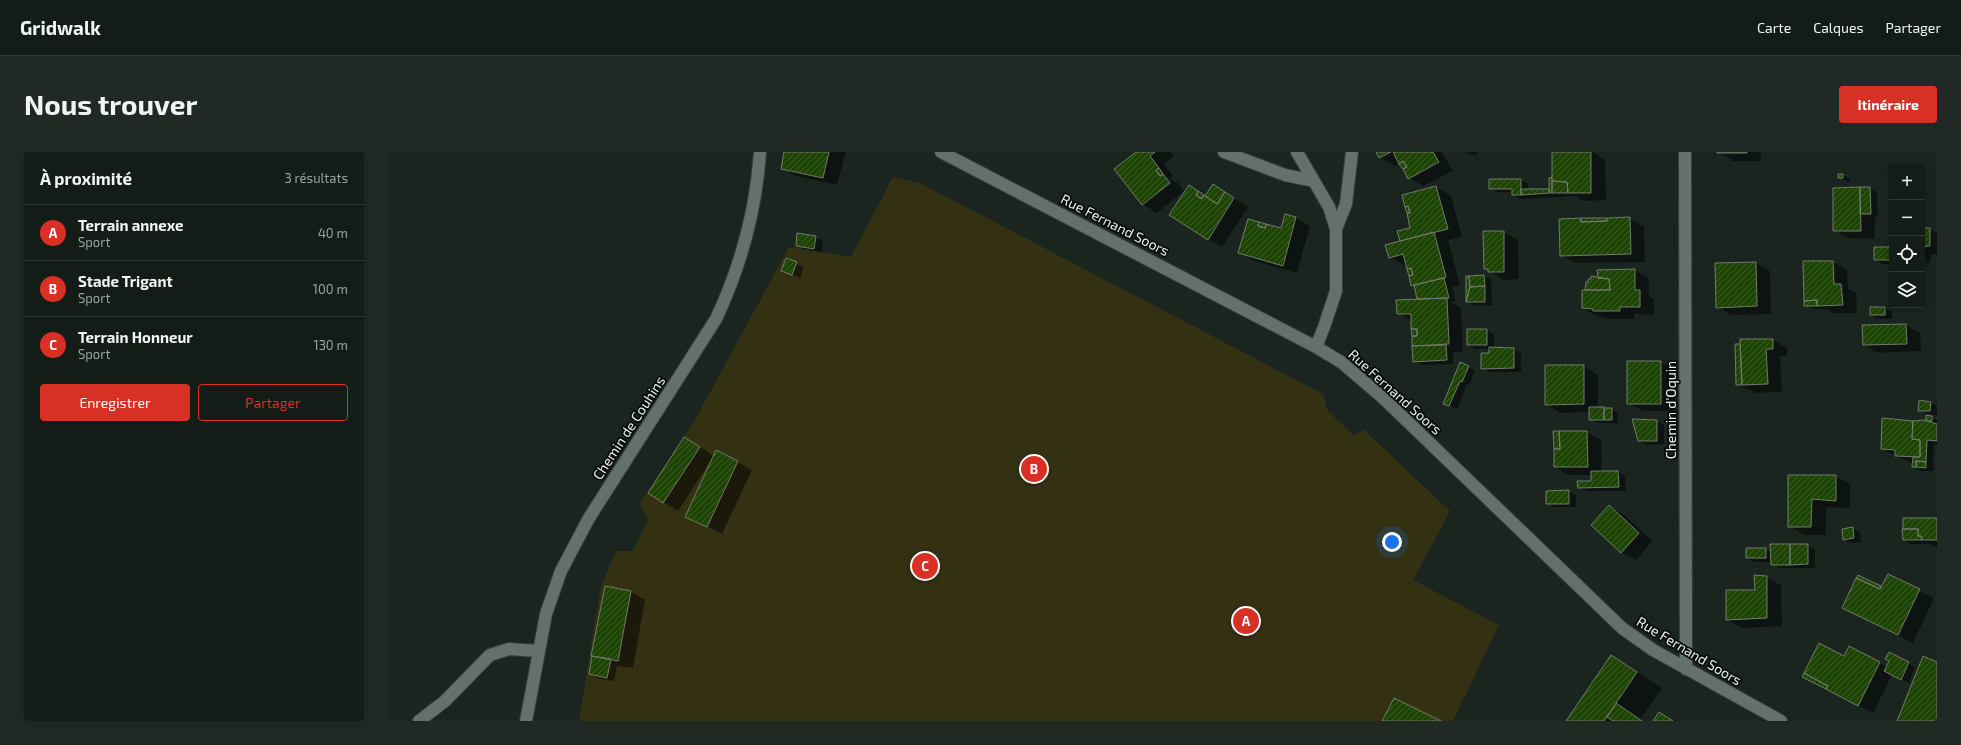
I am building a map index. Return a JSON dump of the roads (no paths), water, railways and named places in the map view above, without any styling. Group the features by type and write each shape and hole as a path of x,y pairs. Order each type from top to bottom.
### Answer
{"street":[{"name":"Chemin de Couhins","path":"526,721 546,614 554,587 590,518 716,319 727,296 737,272 750,226 758,176 760,152"},
{"name":"Rue Fernand Soors","path":"941,152 1316,347 1341,362 1382,397 1622,628 1653,650 1782,721"},
{"path":"1224,152 1284,175 1314,180"},
{"path":"1297,152 1329,207 1336,229 1336,291 1316,347"},
{"path":"1336,229 1346,204 1352,152"},
{"name":"Chemin d'Oquin","path":"1685,152 1686,669"},
{"path":"419,721 446,701 490,655 509,649 539,651"}],"place":[{"name":"Stade Trigant","path":"1034,469"},
{"name":"Terrain Honneur","path":"925,566"},
{"name":"Terrain annexe","path":"1246,621"}]}
